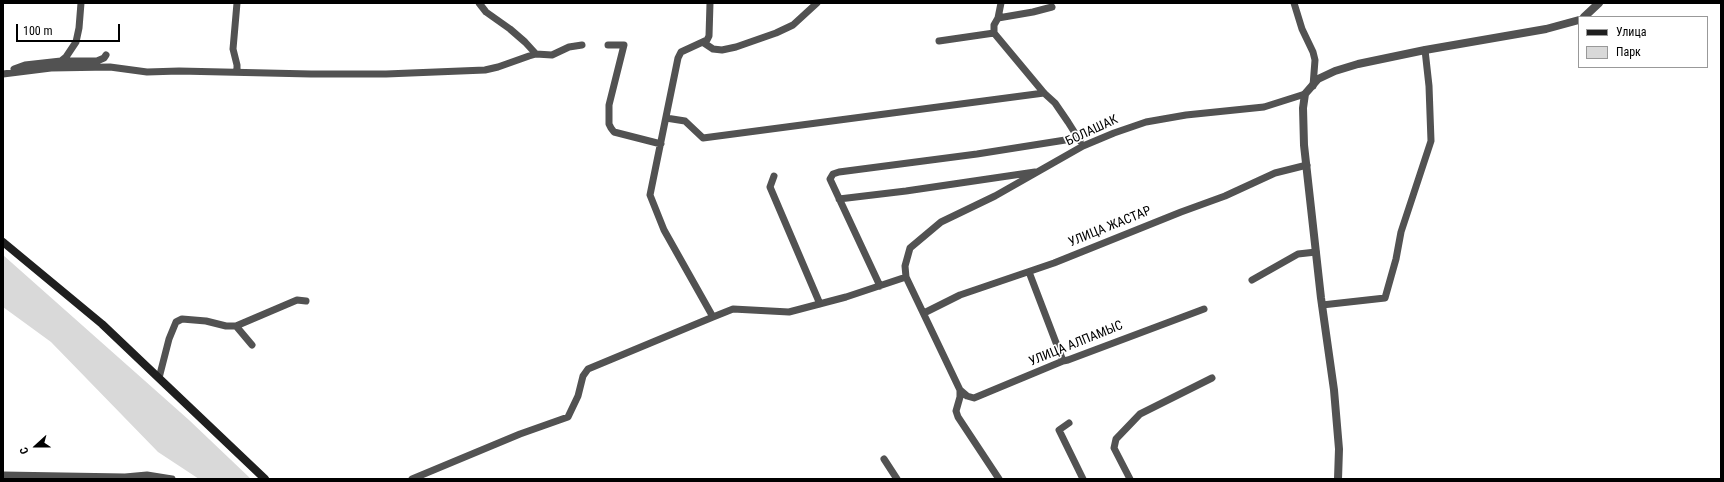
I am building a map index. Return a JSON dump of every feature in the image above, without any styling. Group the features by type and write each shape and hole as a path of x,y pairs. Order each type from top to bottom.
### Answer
{"main road":[{"path":"3,242 102,324 265,479"}],"street":[{"path":"61,61 66,57 76,42 79,28 80,3"},
{"path":"237,3 233,49 237,72"},
{"path":"478,3 486,12 525,42 536,54"},
{"path":"710,3 709,36 707,40 681,52 678,58 650,195 664,230 713,316"},
{"path":"704,42 713,49 722,50 736,47 776,33 793,25 817,3"},
{"path":"1001,3 998,18 994,25 994,33 1044,93 1055,103 1083,146"},
{"path":"1294,3 1302,29 1313,52 1315,60 1313,86"},
{"path":"1585,16 1599,3"},
{"path":"998,18 1052,7"},
{"path":"1338,479 1340,450 1334,390 1322,305 1303,126 1305,94 1318,80 1335,71 1358,64 1425,50 1546,29 1578,20"},
{"path":"939,41 994,33"},
{"path":"4,74 51,68 110,67 148,72 179,70 386,74 485,70 536,54 552,56 569,47 582,45"},
{"path":"608,45 624,45 609,105 609,124 611,128 614,132 661,144"},
{"path":"1322,305 1385,298 1396,259 1401,232 1431,141 1429,86 1425,50"},
{"path":"4,74 25,65 61,61 97,61 104,58 106,55"},
{"path":"666,118 685,121 702,138 1044,93"},
{"name":"БОЛАШАК","path":"906,277 906,266 910,248 941,222 1039,172 1083,146 1146,122 1186,115 1264,107 1305,94"},
{"path":"880,286 830,179 833,174 1078,138"},
{"name":"УЛИЦА ЖАСТАР","path":"924,313 960,295 1029,272 1225,196 1275,173 1307,165"},
{"path":"839,199 1039,172"},
{"path":"774,176 770,187 820,304"},
{"path":"1252,280 1298,254 1316,252"},
{"path":"1029,272 1063,361"},
{"path":"412,479 520,434 568,417 578,396 583,376 588,369 713,316 733,309 789,312 820,304 906,277 960,390 960,397 956,411 958,417 999,479"},
{"path":"159,378 176,322 182,319 191,318 226,326 236,326 297,300 306,301"},
{"name":"УЛИЦА АЛПАМЫС","path":"960,390 967,396 974,398 1063,361 1204,309"},
{"path":"236,326 252,346"},
{"path":"1130,479 1114,448 1116,439 1140,414 1212,378"},
{"path":"1070,423 1059,430 1083,479"},
{"path":"884,459 897,479"},
{"path":"3,475 125,477 147,475 172,479"}],"green space":[{"path":"3,255 189,420 251,479 199,479 158,452 51,342 3,307"}]}
